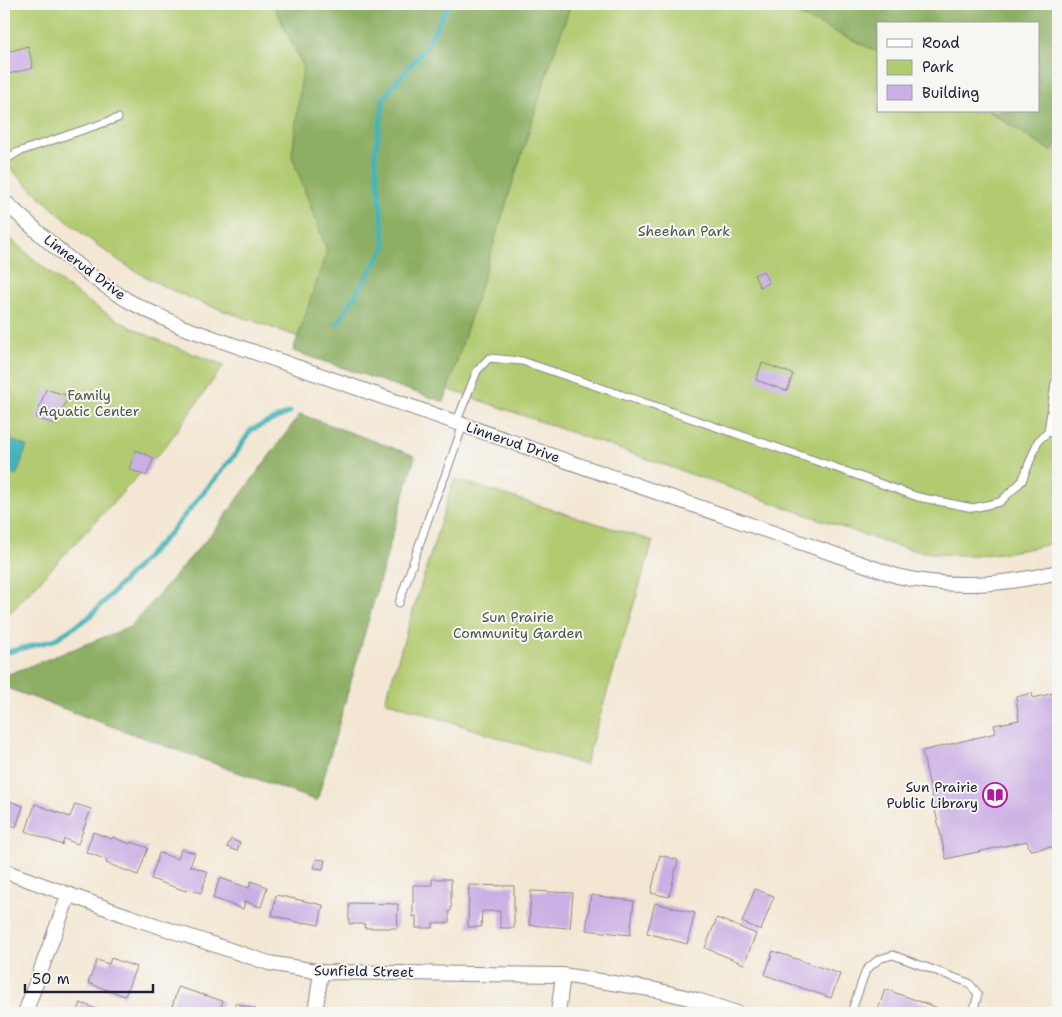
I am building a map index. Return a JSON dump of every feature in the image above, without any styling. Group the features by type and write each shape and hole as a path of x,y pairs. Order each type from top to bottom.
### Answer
{"street":[{"name":"Linnerud Drive","path":"4,202 59,252 104,285 128,300 182,327 897,576 911,579 978,584 1034,578 1058,572"},
{"name":"Sunfield Street","path":"4,871 269,964 322,972 563,975 656,990 697,1000 737,1013"},
{"path":"25,1013 69,894"},
{"path":"315,1013 322,972"},
{"path":"558,1013 563,975"}],"lane":[{"path":"4,161 18,152 118,118"},
{"path":"399,603 445,476 477,371 489,358 522,361 819,461 918,497 973,508 1000,502 1022,481 1038,441 1048,432 1055,383"},
{"path":"1048,432 1058,435"},
{"path":"851,1013 866,970 879,959 893,955 969,983 978,994 973,1013"}],"green space":[{"name":"Sheehan Park","path":"4,4 1058,4 1058,542 1017,551 977,555 937,554 896,546 189,298 138,272 99,247 4,163"},
{"path":"273,4 571,4 549,67 444,402 293,351 327,251 292,156 303,66"},
{"path":"770,4 1058,4 1058,141 1052,152 990,112 1040,112 1040,22 877,22 877,52 791,11"},
{"name":"Family Aquatic Center","path":"4,233 62,282 108,315 149,336 224,365 165,447 9,614 4,612"},
{"path":"300,414 415,456 317,801 4,687 4,676 130,627 218,526"},
{"name":"Sun Prairie Community Garden","path":"454,479 653,541 585,765 385,701"}],"water":[{"path":"4,438 27,446 16,476 4,472"}],"building":[{"path":"28,46 33,68 4,75 4,53"},
{"path":"763,271 769,283 760,287 754,275"},
{"path":"762,363 793,374 787,391 756,380"},
{"path":"46,389 68,396 57,425 36,418"},
{"path":"136,450 154,458 146,476 129,469"},
{"name":"Sun Prairie Public Library","path":"1058,692 1058,846 1030,850 1027,841 946,859 922,751 996,733 994,725 1019,720 1016,697 1032,693 1033,698"},
{"path":"4,799 23,806 16,827 4,822"},
{"path":"35,804 70,817 75,804 91,809 78,844 64,839 62,845 26,831"},
{"path":"93,832 148,848 138,875 106,863 107,860 86,852"},
{"path":"231,839 240,843 237,851 227,847"},
{"path":"181,849 195,853 190,866 208,872 201,893 187,889 186,891 151,879 159,853 178,859"},
{"path":"660,855 678,860 669,897 651,893"},
{"path":"316,859 325,860 323,869 314,868"},
{"path":"220,878 249,888 251,881 267,887 261,907 245,901 243,909 213,898"},
{"path":"432,879 451,879 449,923 433,923 433,928 416,928 416,916 413,917 413,885 432,885"},
{"path":"469,885 514,886 514,928 500,928 500,911 482,911 481,927 468,927"},
{"path":"755,889 774,896 761,930 742,922"},
{"path":"531,891 573,893 570,928 529,925"},
{"path":"276,895 323,905 319,925 304,922 304,924 272,915"},
{"path":"591,895 634,901 630,935 586,930"},
{"path":"349,903 398,904 397,928 364,928 365,924 349,924"},
{"path":"655,903 695,913 687,944 647,933"},
{"path":"717,918 756,934 744,964 705,948"},
{"path":"773,951 840,974 831,998 765,975"},
{"path":"111,958 136,967 125,996 88,983 97,960 109,964"},
{"path":"178,987 223,1001 219,1013 189,1013 172,1007"},
{"path":"885,989 952,1013 877,1013"},
{"path":"81,1003 107,1013 77,1013"},
{"path":"235,1003 256,1009 254,1013 233,1013"}],"waterway":[{"path":"337,324 385,247 375,154 384,97 425,48 449,4"},
{"path":"4,653 54,640 88,618 170,533 234,456 251,430 290,412"}],"place":[{"name":"Sun Prairie Public Library","path":"995,795"}]}
